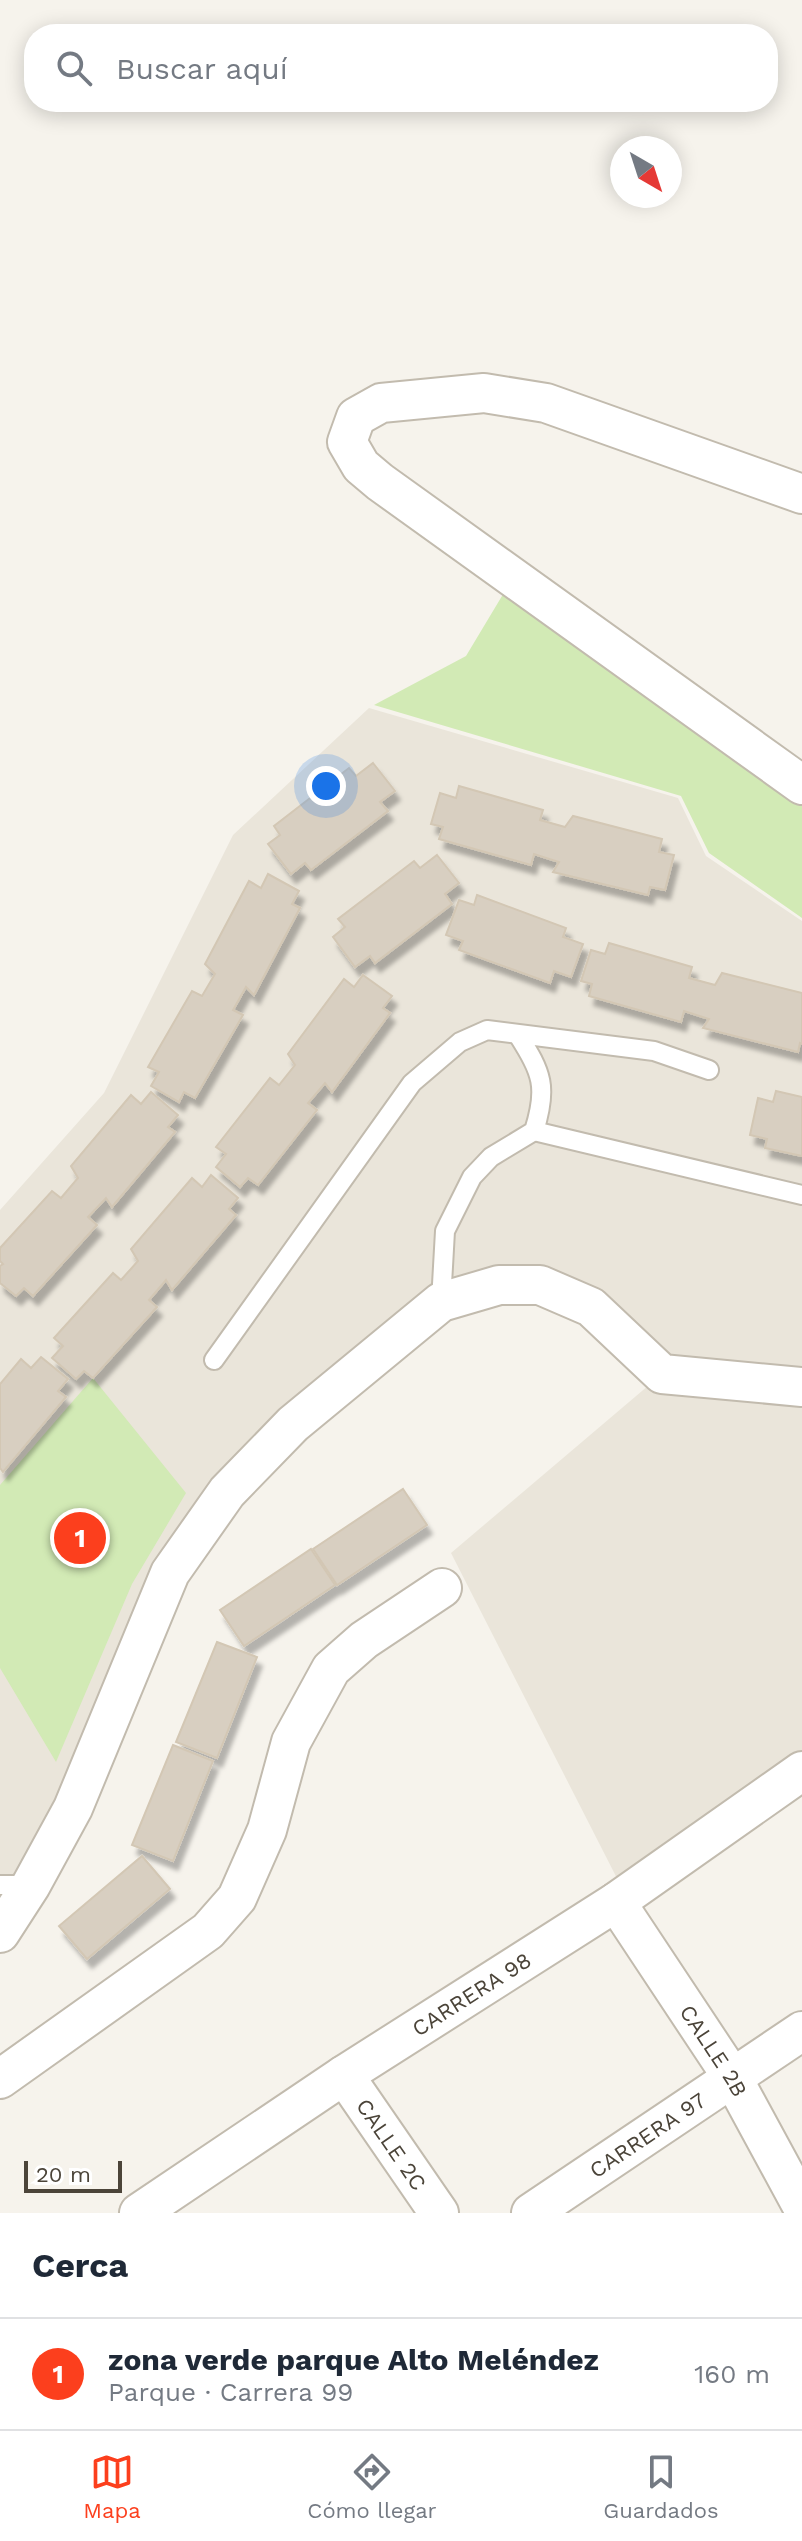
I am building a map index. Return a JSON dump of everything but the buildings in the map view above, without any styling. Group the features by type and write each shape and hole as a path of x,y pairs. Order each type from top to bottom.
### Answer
{"street":[{"path":"802,494 546,403 484,393 381,403 356,417 347,442 361,466 380,482 802,785"},
{"path":"0,1933 16,1885 73,1808 170,1573 227,1492 293,1424 441,1302 499,1285 540,1285 591,1307 662,1374 802,1387"},
{"path":"0,2079 208,1931 237,1898 267,1830 291,1742 331,1669 364,1640 442,1588"},
{"name":"CARRERA 98","path":"139,2213 344,2075 616,1902 802,1771"},
{"name":"CALLE 2B","path":"616,1902 732,2077 802,2206"},
{"name":"CARRERA 97","path":"531,2213 802,2031"},
{"name":"CALLE 2C","path":"344,2075 439,2213"}],"lane":[{"path":"214,1360 412,1083 460,1042 487,1030 654,1051 709,1070"},
{"path":"441,1302 445,1231 472,1177 491,1157 534,1131 543,1104 542,1083 518,1035"},
{"path":"534,1131 802,1195"}],"shaded area":[{"path":"369,708 678,798 706,856 802,921 802,1767 625,1894 451,1553 662,1374 540,1285 441,1302 227,1492 0,1933 0,1210 104,1093 233,835"}],"green space":[{"path":"508,586 802,791 802,918 709,853 681,796 374,705 466,656"},
{"path":"93,1378 186,1493 132,1584 56,1762 0,1668 0,1485"}],"place":[{"name":"zona verde parque Alto Meléndez","path":"80,1538"}]}
